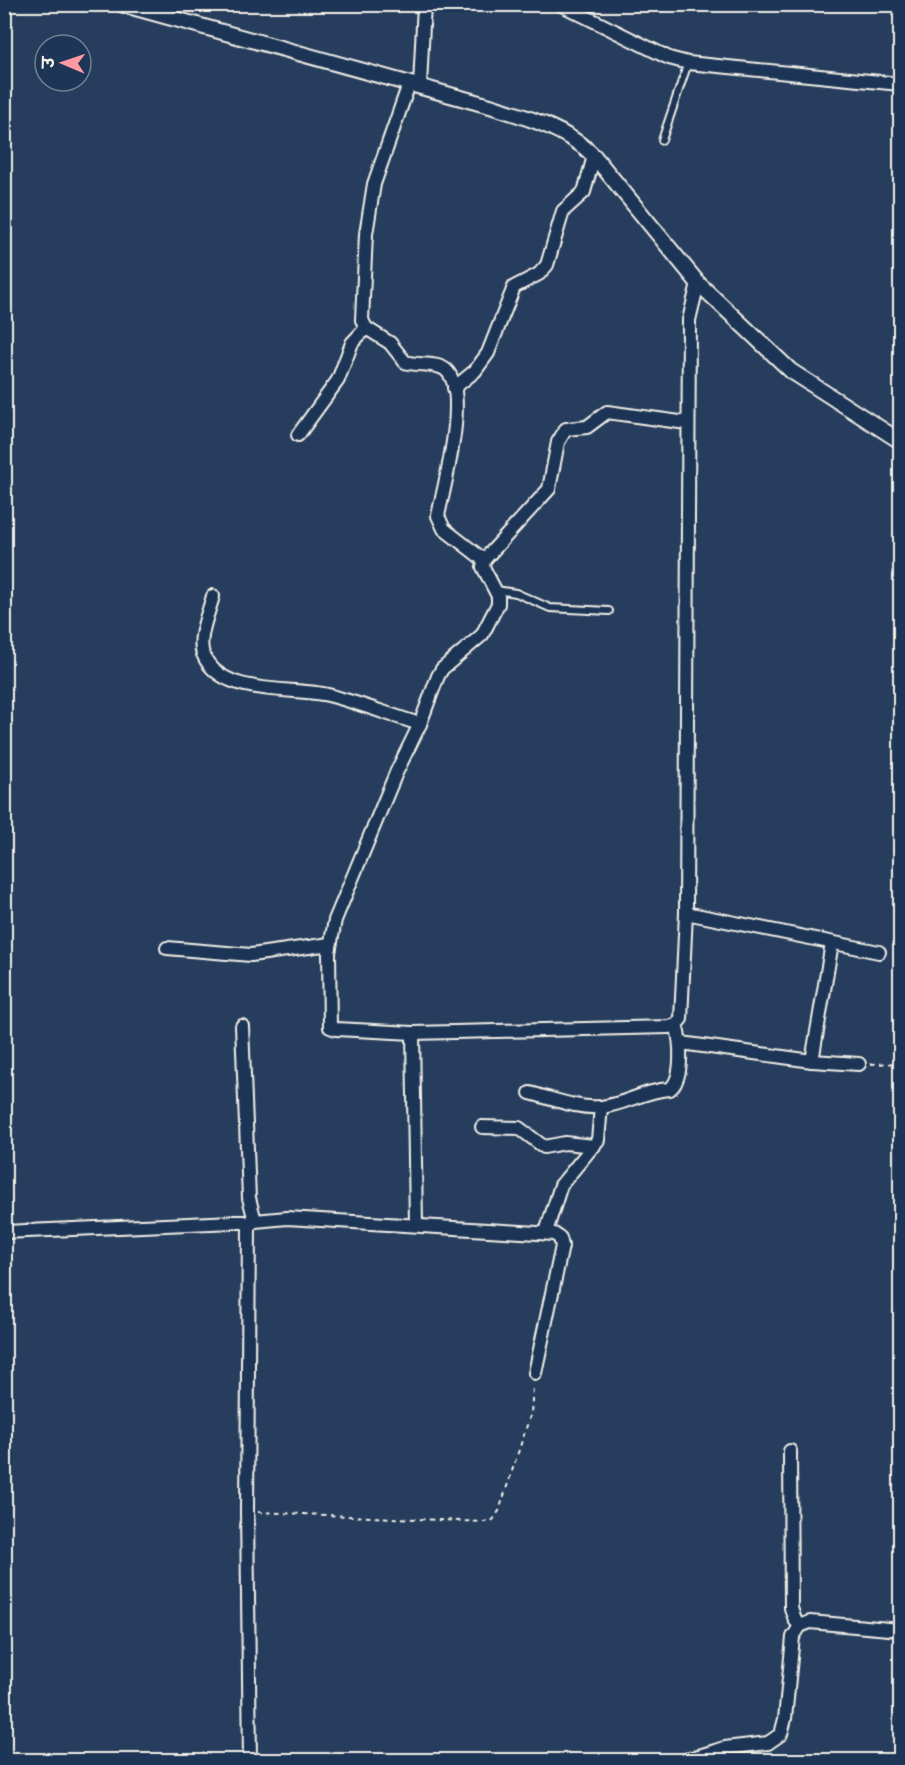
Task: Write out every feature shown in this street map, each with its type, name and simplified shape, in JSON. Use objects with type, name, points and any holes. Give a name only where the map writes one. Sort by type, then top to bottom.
[{"type":"street","points":[[121,4],[520,115],[575,140],[594,156],[698,283],[801,379],[900,441]]},
{"type":"street","points":[[424,4],[414,85],[374,183],[366,234],[361,311],[366,328],[390,343],[405,362],[441,367],[447,371],[454,388],[456,410],[438,516],[444,529],[484,560],[486,575],[495,590],[498,604],[482,635],[442,669],[335,920],[330,944],[330,1027],[413,1033],[669,1027],[676,1025],[681,1019],[686,913],[689,320],[698,283]]},
{"type":"street","points":[[560,4],[669,58],[688,63],[900,84]]},
{"type":"street","points":[[454,388],[475,371],[488,353],[514,287],[539,274],[547,265],[563,211],[584,192],[594,156]]},
{"type":"street","points":[[298,435],[338,380],[352,343],[366,328]]},
{"type":"street","points":[[484,560],[549,489],[558,442],[566,429],[587,427],[608,412],[687,423]]},
{"type":"street","points":[[213,596],[201,640],[202,651],[205,658],[224,676],[267,690],[328,695],[420,724]]},
{"type":"street","points":[[686,913],[879,952]]},
{"type":"street","points":[[812,1061],[832,943]]},
{"type":"street","points":[[167,948],[251,955],[330,944]]},
{"type":"street","points":[[530,1093],[580,1106],[601,1107],[674,1087],[681,1043],[676,1025]]},
{"type":"street","points":[[242,1026],[252,1223],[247,1512],[250,1761]]},
{"type":"street","points":[[413,1033],[416,1224]]},
{"type":"street","points":[[681,1043],[812,1061],[860,1064]]},
{"type":"street","points":[[546,1232],[561,1185],[594,1146],[600,1132],[601,1107]]},
{"type":"street","points":[[482,1127],[519,1128],[544,1147],[565,1143],[594,1146]]},
{"type":"street","points":[[4,1232],[234,1221],[252,1223],[287,1218],[546,1232],[560,1238],[562,1246],[535,1373]]},
{"type":"street","points":[[790,1450],[791,1608],[800,1626]]},
{"type":"street","points":[[686,1761],[768,1743],[781,1734],[785,1719],[793,1637],[800,1626],[810,1622],[900,1630]]},
{"type":"lane","points":[[662,140],[688,63]]},
{"type":"lane","points":[[495,590],[516,593],[550,608],[609,611]]},
{"type":"path","points":[[860,1064],[900,1063]]},
{"type":"path","points":[[247,1512],[484,1522],[493,1520],[499,1510],[531,1413],[535,1373]]}]
